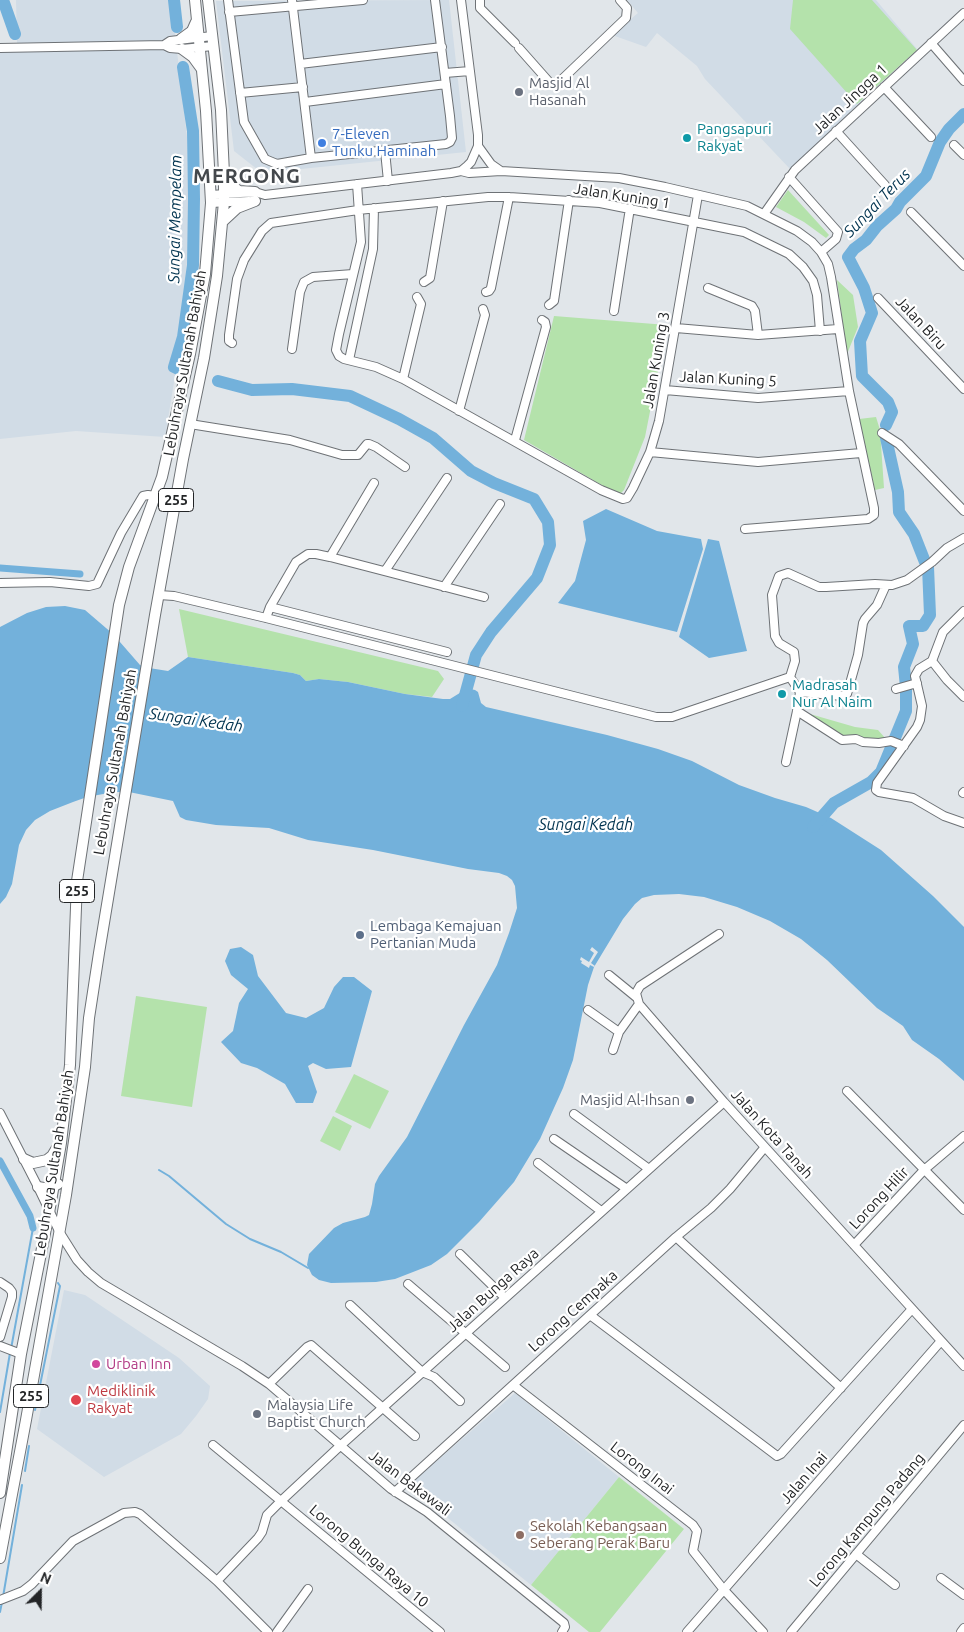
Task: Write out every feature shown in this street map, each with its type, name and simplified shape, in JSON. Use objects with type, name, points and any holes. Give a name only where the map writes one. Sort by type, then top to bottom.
[{"type":"main road","name":"Lebuhraya Sultanah Bahiyah","points":[[0,1493],[18,1353],[49,1213],[61,1143],[70,1066],[78,881],[120,605],[133,555],[156,496],[166,463],[205,274],[211,199],[206,111],[195,0]]},
{"type":"main road","name":"Lebuhraya Sultanah Bahiyah","points":[[0,1558],[60,1233],[84,1068],[89,1018],[123,808],[155,615],[197,386],[204,358],[217,276],[223,221],[224,174],[220,110],[208,0]]},
{"type":"main road","points":[[196,18],[196,25],[181,44],[202,71]]},
{"type":"main road","points":[[224,174],[233,187],[258,196]]},
{"type":"main road","points":[[223,221],[237,208],[258,196]]},
{"type":"main road","points":[[24,1159],[33,1163],[40,1163],[52,1156],[61,1143]]},
{"type":"main road","points":[[38,1187],[45,1189],[53,1188],[68,1173]]},
{"type":"street","points":[[228,0],[244,122],[265,160],[277,164],[311,158],[446,144],[452,138],[435,0]]},
{"type":"street","points":[[229,12],[292,3],[363,0]]},
{"type":"street","points":[[461,0],[478,146],[471,162],[461,171]]},
{"type":"street","points":[[480,0],[480,8],[517,45],[550,84],[556,85],[626,18],[628,8],[620,0]]},
{"type":"street","points":[[292,3],[311,158]]},
{"type":"street","name":"Jalan Jingga 1","points":[[764,214],[789,177],[964,13]]},
{"type":"street","points":[[0,48],[164,45],[170,41],[181,44],[212,41]]},
{"type":"street","points":[[931,43],[964,81]]},
{"type":"street","points":[[300,64],[442,47]]},
{"type":"street","points":[[445,73],[470,72]]},
{"type":"street","points":[[305,102],[446,84]]},
{"type":"street","points":[[240,94],[303,87]]},
{"type":"street","points":[[884,87],[931,137]]},
{"type":"street","points":[[836,131],[884,185]]},
{"type":"street","points":[[954,145],[964,155]]},
{"type":"street","points":[[478,146],[492,164],[502,171]]},
{"type":"street","points":[[385,151],[388,180]]},
{"type":"street","points":[[211,199],[258,196],[461,171],[469,173],[502,171],[618,178],[747,206],[797,231],[812,242],[828,264],[849,392],[874,515],[868,520],[744,529]]},
{"type":"street","points":[[789,177],[838,232],[836,239],[821,252]]},
{"type":"street","points":[[357,184],[361,242],[336,350],[342,358],[376,367],[403,379],[515,440],[546,327],[545,322],[542,320]]},
{"type":"street","name":"Jalan Kuning 3","points":[[515,440],[602,490],[623,499],[627,498],[650,452],[659,421],[695,222],[698,195]]},
{"type":"street","points":[[486,292],[491,288],[509,197]]},
{"type":"street","name":"Jalan Kuning 1","points":[[232,344],[229,335],[237,279],[244,260],[266,226],[276,222],[374,208],[444,200],[509,197],[600,203],[744,232],[789,254],[803,267],[813,281],[817,295],[820,331]]},
{"type":"street","points":[[427,280],[444,200]]},
{"type":"street","points":[[549,305],[554,301],[569,200]]},
{"type":"street","points":[[349,360],[373,249],[374,208]]},
{"type":"street","points":[[614,310],[630,208]]},
{"type":"street","points":[[911,212],[964,266]]},
{"type":"street","points":[[292,349],[300,292],[304,282],[313,277],[354,274]]},
{"type":"street","points":[[708,288],[752,306],[755,311],[758,335]]},
{"type":"street","points":[[403,379],[421,304],[417,297]]},
{"type":"street","name":"Jalan Biru","points":[[878,298],[964,389]]},
{"type":"street","points":[[459,411],[485,315],[483,309]]},
{"type":"street","points":[[676,328],[758,335],[838,329]]},
{"type":"street","name":"Jalan Kuning 5","points":[[665,390],[758,398],[849,392]]},
{"type":"street","points":[[190,424],[290,440],[342,455],[358,455],[369,444],[405,467]]},
{"type":"street","points":[[882,433],[899,444],[964,511]]},
{"type":"street","points":[[650,452],[758,462],[861,453]]},
{"type":"street","points":[[385,571],[447,478]]},
{"type":"street","points":[[330,557],[374,483]]},
{"type":"street","points":[[0,583],[50,582],[89,586],[96,584],[142,496],[156,496]]},
{"type":"street","points":[[444,587],[500,504]]},
{"type":"street","points":[[790,677],[795,661],[794,652],[779,643],[775,636],[772,595],[779,576],[788,574],[826,588],[896,584],[907,580],[932,562],[947,548],[964,538]]},
{"type":"street","points":[[266,618],[270,607],[296,562],[301,557],[316,554],[484,597]]},
{"type":"street","points":[[800,692],[838,696],[847,694],[858,655],[863,623],[877,605],[886,585]]},
{"type":"street","points":[[159,595],[174,596],[266,618],[664,718],[672,717],[790,677]]},
{"type":"street","points":[[270,607],[448,652]]},
{"type":"street","points":[[964,611],[943,632],[932,661],[916,672],[914,684],[922,706],[922,714],[917,727],[902,745],[878,783],[876,790],[913,798],[944,816],[964,823]]},
{"type":"street","points":[[932,661],[964,698]]},
{"type":"street","points":[[786,762],[800,692],[790,677]]},
{"type":"street","points":[[899,688],[914,684]]},
{"type":"street","points":[[797,711],[842,740],[856,739],[863,742],[879,743],[891,741],[902,745]]},
{"type":"street","points":[[613,1050],[619,1032],[637,1001],[640,986],[719,934]]},
{"type":"street","name":"Jalan Kota Tanah","points":[[609,975],[637,1001],[724,1102],[964,1366]]},
{"type":"street","points":[[588,1010],[619,1032]]},
{"type":"street","points":[[847,1091],[964,1210]]},
{"type":"street","name":"Jalan Bunga Raya","points":[[217,1581],[258,1538],[262,1532],[267,1515],[340,1446],[724,1102]]},
{"type":"street","name":"Jalan Bakawali","points":[[0,1112],[49,1213],[79,1263],[101,1283],[242,1366],[269,1384],[395,1492],[427,1512],[564,1623],[565,1627],[562,1632]]},
{"type":"street","points":[[574,1114],[649,1169]]},
{"type":"street","name":"Lorong Hilir","points":[[854,1245],[924,1170],[964,1136]]},
{"type":"street","points":[[554,1139],[627,1189]]},
{"type":"street","name":"Lorong Cempaka","points":[[395,1492],[676,1237],[711,1208],[730,1189],[765,1147]]},
{"type":"street","points":[[538,1163],[601,1212]]},
{"type":"street","points":[[676,1237],[841,1388]]},
{"type":"street","points":[[460,1254],[505,1298]]},
{"type":"street","points":[[0,1282],[12,1292],[0,1337]]},
{"type":"street","points":[[408,1284],[506,1367]]},
{"type":"street","points":[[350,1304],[422,1372],[434,1377],[460,1401]]},
{"type":"street","points":[[590,1315],[777,1456],[781,1454],[912,1309]]},
{"type":"street","name":"Jalan Inai","points":[[687,1632],[941,1341]]},
{"type":"street","points":[[269,1384],[311,1345],[415,1436]]},
{"type":"street","points":[[2,1349],[18,1353]]},
{"type":"street","name":"Lorong Inai","points":[[513,1385],[693,1525],[697,1531],[693,1551],[724,1590],[763,1632]]},
{"type":"street","name":"Lorong Kampung Padang","points":[[791,1632],[964,1425]]},
{"type":"street","name":"Lorong Bunga Raya 10","points":[[213,1444],[440,1632]]},
{"type":"street","points":[[2,1600],[32,1584],[73,1541],[129,1511],[140,1514],[217,1581],[268,1632]]},
{"type":"street","points":[[856,1554],[895,1585]]},
{"type":"street","points":[[941,1578],[964,1595]]},
{"type":"street","points":[[276,1632],[308,1589]]},
{"type":"street","points":[[961,1632],[964,1628]]},
{"type":"shaded area","points":[[16,0],[171,0],[187,137],[189,229],[186,277],[175,356],[175,376],[165,437],[76,431],[0,439],[0,43],[17,43]]},
{"type":"shaded area","points":[[449,0],[466,152],[262,173],[234,151],[216,1]]},
{"type":"shaded area","points":[[627,0],[876,0],[917,49],[790,169],[705,79],[697,66],[657,33],[646,47],[612,35],[638,13]]},
{"type":"shaded area","points":[[64,1290],[85,1295],[179,1358],[210,1386],[208,1399],[181,1434],[104,1477],[37,1429]]},
{"type":"shaded area","name":"Sekolah Kebangsaan Seberang Perak Baru","points":[[515,1393],[619,1477],[531,1585],[408,1486]]},
{"type":"green space","points":[[793,0],[872,0],[917,50],[857,104],[790,29]]},
{"type":"green space","points":[[788,190],[829,235],[826,238],[804,222],[776,207]]},
{"type":"green space","points":[[837,280],[853,295],[858,327],[847,354]]},
{"type":"green space","points":[[554,316],[667,325],[645,437],[624,490],[619,495],[524,440]]},
{"type":"green space","points":[[876,417],[880,430],[884,488],[875,490],[859,419]]},
{"type":"green space","points":[[179,609],[438,671],[444,679],[432,697],[405,694],[348,682],[319,679],[306,681],[300,675],[293,673],[188,657]]},
{"type":"green space","points":[[803,712],[855,727],[878,730],[886,739],[882,742],[842,738]]},
{"type":"green space","points":[[136,996],[207,1007],[192,1107],[121,1096]]},
{"type":"green space","points":[[354,1074],[389,1091],[370,1129],[335,1112]]},
{"type":"green space","points":[[333,1116],[352,1126],[340,1151],[320,1141]]},
{"type":"green space","points":[[619,1477],[684,1529],[600,1632],[589,1632],[531,1585]]},
{"type":"water","points":[[606,509],[657,531],[701,539],[703,549],[677,632],[558,603],[575,581],[586,540],[583,521]]},
{"type":"water","points":[[708,539],[719,541],[747,651],[709,658],[679,637]]},
{"type":"water","name":"Sungai Kedah","points":[[65,606],[85,610],[113,634],[140,665],[149,668],[168,671],[188,657],[293,673],[300,675],[306,681],[319,679],[348,682],[405,694],[443,699],[450,699],[470,689],[475,690],[478,692],[481,703],[486,707],[607,735],[658,749],[692,761],[739,785],[806,807],[831,818],[881,850],[933,896],[964,927],[964,1081],[939,1059],[912,1040],[903,1026],[877,1008],[827,960],[801,939],[770,921],[737,907],[704,897],[679,894],[654,895],[642,898],[623,919],[594,967],[588,985],[573,1060],[563,1088],[540,1139],[514,1182],[479,1222],[447,1254],[431,1265],[395,1279],[376,1282],[331,1283],[319,1280],[312,1275],[307,1265],[309,1254],[334,1228],[343,1223],[369,1215],[375,1184],[379,1176],[407,1137],[497,965],[517,908],[515,886],[512,880],[499,873],[308,840],[269,828],[216,825],[186,820],[180,817],[173,801],[129,792],[114,792],[87,797],[50,811],[35,820],[26,830],[19,845],[12,884],[6,897],[0,904],[0,627],[27,613],[46,607]]},
{"type":"water","points":[[241,947],[253,955],[258,976],[286,1013],[306,1018],[324,1008],[334,987],[343,977],[354,977],[372,991],[351,1067],[326,1069],[313,1063],[308,1066],[317,1092],[313,1103],[296,1103],[285,1084],[257,1068],[241,1063],[221,1042],[233,1031],[239,1003],[248,989],[231,975],[225,961],[230,949]]},
{"type":"pier","points":[[592,947],[598,952],[591,963],[595,966],[590,965],[589,968],[581,963],[582,961],[580,960],[581,957],[589,962],[594,953],[590,950]]},
{"type":"waterway","points":[[3,0],[15,34]]},
{"type":"waterway","name":"Sungai Mempelam","points":[[174,0],[177,27]]},
{"type":"waterway","name":"Sungai Mempelam","points":[[178,369],[174,367],[183,337],[193,265],[193,131],[183,67]]},
{"type":"waterway","name":"Sungai Terus","points":[[886,425],[892,412],[888,402],[862,376],[860,341],[872,313],[864,288],[848,257],[926,176],[940,142],[949,129],[964,114]]},
{"type":"waterway","name":"Sungai Mempelam","points":[[218,381],[252,390],[292,389],[350,396],[399,419],[433,438],[471,471],[494,483],[534,499],[548,522],[550,545],[537,578],[491,632],[476,655],[462,706]]},
{"type":"waterway","name":"Sungai Terus","points":[[886,438],[898,492],[899,512],[914,534],[925,562]]},
{"type":"waterway","name":"Sungai Terus","points":[[813,827],[834,803],[871,782],[881,772],[906,711],[904,667],[913,644],[909,626],[923,626],[930,615],[928,567]]},
{"type":"waterway","points":[[0,568],[80,574]]},
{"type":"waterway","points":[[0,1161],[30,1216],[33,1228]]},
{"type":"waterway","points":[[159,1170],[169,1176],[226,1224],[250,1239],[281,1252],[308,1268]]},
{"type":"waterway","points":[[11,1349],[33,1228]]},
{"type":"waterway","points":[[35,1410],[60,1286],[58,1283]]},
{"type":"waterway","points":[[0,1412],[10,1353]]},
{"type":"waterway","points":[[25,1471],[29,1446]]},
{"type":"waterway","points":[[3,1597],[22,1485]]},
{"type":"waterway","points":[[0,1612],[2,1602]]},
{"type":"place","name":"Masjid Al Hasanah","points":[[519,92]]},
{"type":"place","name":"Pangsapuri Rakyat","points":[[687,138]]},
{"type":"place","name":"7-Eleven Tunku Haminah","points":[[322,143]]},
{"type":"place","name":"Madrasah Nur Al Naim","points":[[782,694]]},
{"type":"place","name":"Lembaga Kemajuan Pertanian Muda","points":[[360,935]]},
{"type":"place","name":"Masjid Al-Ihsan","points":[[690,1100]]},
{"type":"place","name":"Urban Inn","points":[[96,1364]]},
{"type":"place","name":"Mediklinik Rakyat","points":[[76,1400]]},
{"type":"place","name":"Malaysia Life Baptist Church","points":[[257,1414]]},
{"type":"place","name":"Sekolah Kebangsaan Seberang Perak Baru","points":[[520,1535]]},
{"type":"district","name":"MERGONG","points":[[247,176]]}]
